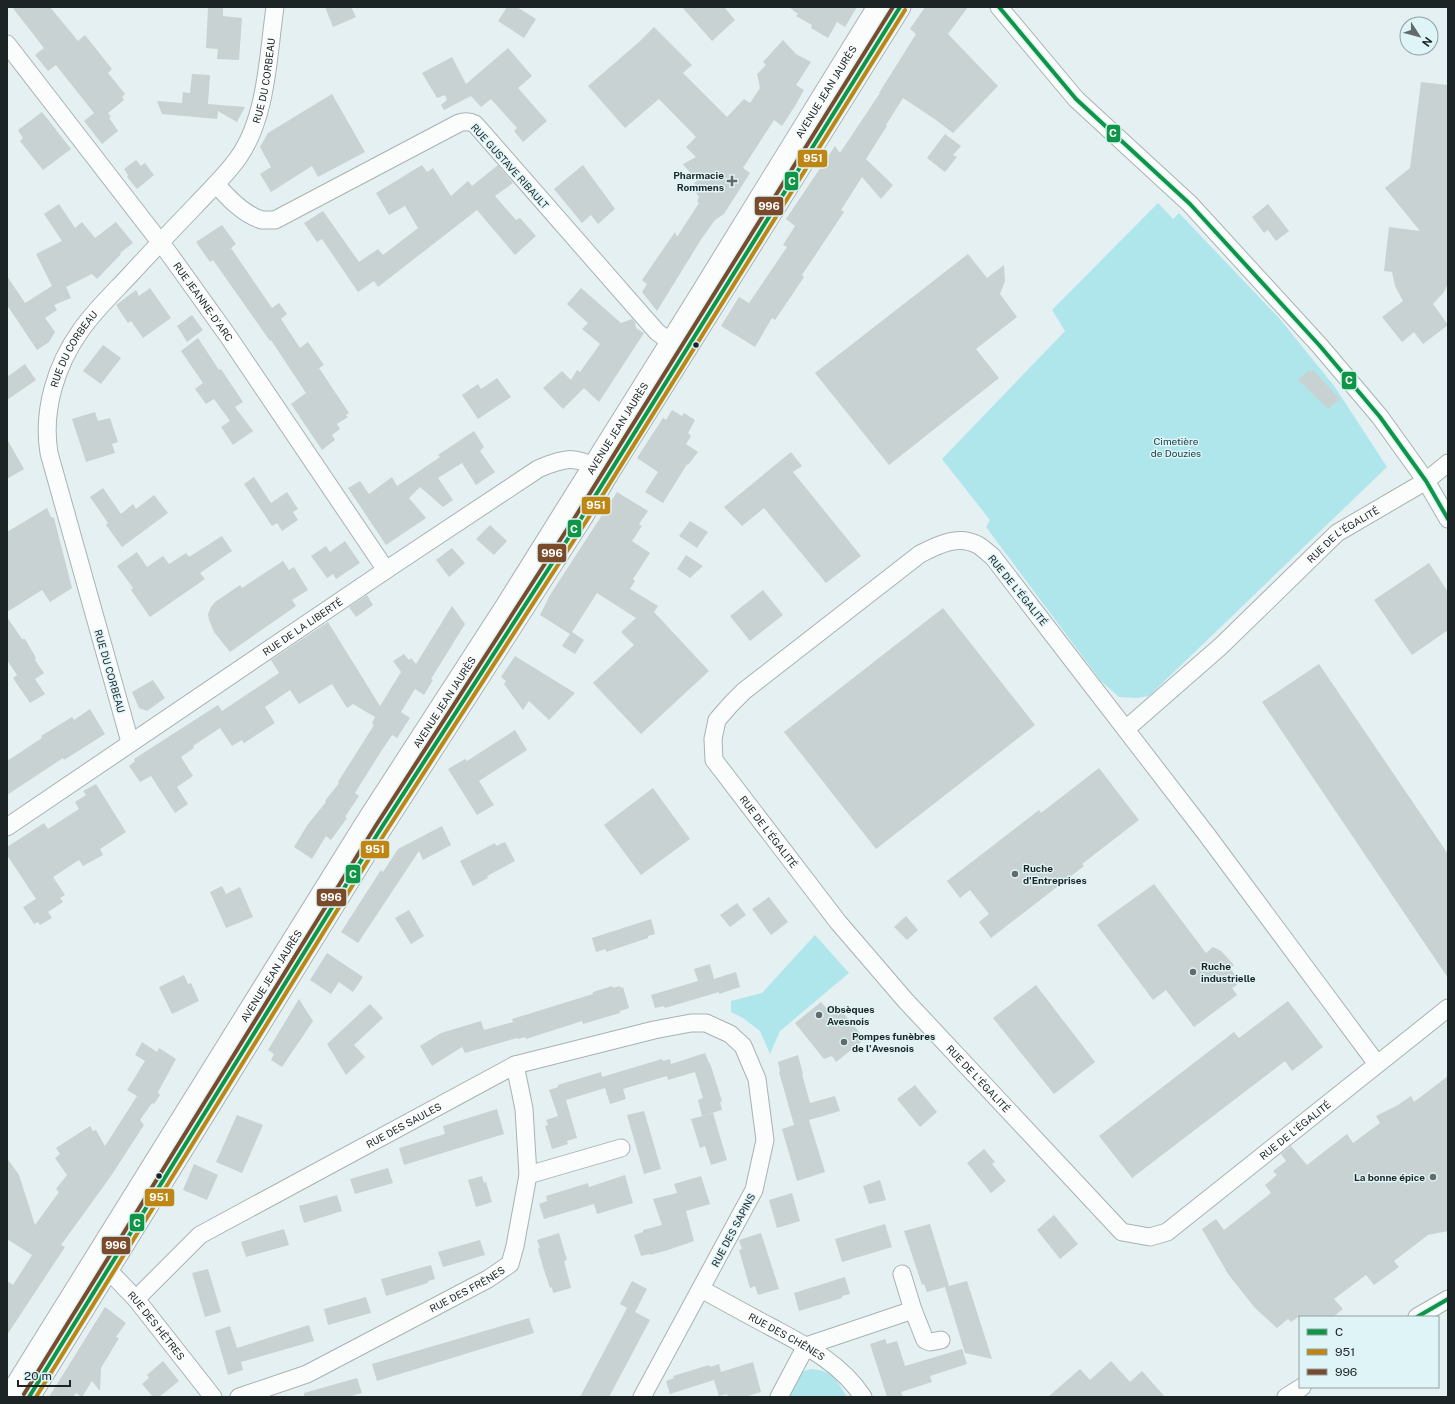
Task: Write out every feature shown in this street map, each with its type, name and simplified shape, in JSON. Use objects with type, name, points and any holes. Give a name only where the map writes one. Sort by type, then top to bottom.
[{"type":"main road","name":"AVENUE JEAN JAURÈS","points":[[29,1397],[102,1265],[362,830],[505,608],[600,470],[887,11]]},
{"type":"main road","name":"AVENUE JEAN JAURÈS","points":[[9,1397],[102,1265]]},
{"type":"street","name":"RUE DU CORBEAU","points":[[130,742],[49,453],[47,438],[49,408],[60,370],[80,330],[160,242],[216,184],[238,158],[251,135],[263,93],[275,7]]},
{"type":"street","points":[[999,7],[1076,99],[1190,204],[1320,346],[1380,417],[1426,481],[1448,519]]},
{"type":"street","name":"RUE JEANNE-D'ARC","points":[[7,44],[160,242],[228,336],[386,570]]},
{"type":"street","name":"RUE GUSTAVE RIBAULT","points":[[216,184],[226,195],[246,212],[262,220],[275,220],[459,123],[470,121],[475,124],[657,332],[677,347]]},
{"type":"street","name":"RUE DE LA LIBERTÉ","points":[[7,827],[130,742],[538,469],[557,460],[579,459],[600,470]]},
{"type":"street","name":"RUE DE L'ÉGALITÉ","points":[[1126,729],[1221,646],[1337,533],[1404,492],[1426,481],[1448,463]]},
{"type":"street","name":"RUE DE L'ÉGALITÉ","points":[[961,540],[977,545],[994,556],[1126,729],[1377,1064],[1167,1232],[1150,1237],[1122,1232],[904,1000],[838,922],[714,760],[713,739],[717,720],[744,691],[920,554],[940,544],[961,540]]},
{"type":"street","points":[[1377,1064],[1448,1008]]},
{"type":"street","name":"RUE DES SAULES","points":[[136,1298],[200,1236],[515,1065],[654,1030],[691,1023],[706,1022]]},
{"type":"street","name":"RUE DES SAPINS","points":[[642,1397],[754,1190],[765,1140],[757,1079],[743,1046],[730,1034],[706,1022]]},
{"type":"street","name":"RUE DES FRÊNES","points":[[239,1397],[307,1374],[488,1279],[510,1264],[516,1246],[528,1175],[524,1109],[515,1065]]},
{"type":"street","points":[[528,1175],[621,1148]]},
{"type":"street","name":"RUE DES HÊTRES","points":[[102,1265],[136,1298],[213,1397]]},
{"type":"street","points":[[902,1274],[913,1310],[925,1340],[930,1342],[941,1340]]},
{"type":"street","name":"RUE DES CHÊNES","points":[[701,1289],[806,1346],[838,1369],[849,1379],[863,1397]]},
{"type":"street","points":[[1420,1316],[1448,1299]]},
{"type":"street","points":[[780,1397],[806,1346],[913,1310]]},
{"type":"street","points":[[1286,1397],[1300,1388]]},
{"type":"green space","name":"Cimetière de Douzies","points":[[1158,203],[1173,219],[1179,213],[1279,318],[1335,387],[1387,467],[1149,696],[1137,698],[1119,697],[1101,681],[986,527],[990,520],[942,459],[1065,331],[1052,310]]},
{"type":"green space","points":[[815,935],[849,973],[780,1031],[770,1054],[760,1031],[743,1018],[731,1012],[731,1001],[762,993]]},
{"type":"green space","points":[[811,1369],[824,1372],[833,1377],[847,1397],[787,1397],[804,1371]]},
{"type":"building","points":[[12,7],[50,7],[78,41],[85,35],[112,69],[108,73],[125,94],[122,97],[124,100],[108,113],[111,117],[109,118],[118,131],[102,144],[84,121],[94,113],[56,65],[48,71],[35,55],[44,48]]},
{"type":"building","points":[[208,7],[223,7],[223,16],[242,18],[239,60],[217,59],[218,49],[206,48]]},
{"type":"building","points":[[325,7],[351,7],[356,17],[333,27]]},
{"type":"building","points":[[507,7],[517,7],[536,19],[524,38],[498,21]]},
{"type":"building","points":[[682,7],[724,7],[735,20],[712,41]]},
{"type":"building","points":[[789,7],[857,7],[845,27],[837,22],[828,38],[811,28],[812,25],[796,16],[798,14]]},
{"type":"building","points":[[925,7],[968,7],[948,34],[998,86],[953,133],[903,98],[866,159],[893,185],[881,199],[862,177],[841,210],[844,212],[802,275],[804,277],[775,320],[772,318],[755,347],[721,326],[739,297],[749,303],[787,247],[783,245],[795,226],[786,219],[835,146],[840,153],[880,93],[916,34],[910,29]]},
{"type":"building","points":[[654,27],[692,65],[683,73],[727,117],[744,99],[750,103],[760,88],[757,74],[766,65],[763,62],[783,40],[796,54],[811,62],[796,85],[804,90],[795,106],[782,126],[774,120],[743,168],[750,173],[724,214],[715,220],[702,238],[657,311],[642,292],[647,284],[642,280],[675,232],[677,237],[699,203],[697,202],[699,197],[694,190],[697,187],[694,183],[697,181],[683,164],[696,157],[686,147],[696,137],[659,99],[625,128],[588,86]]},
{"type":"building","points":[[508,48],[532,76],[518,88],[547,121],[523,142],[514,131],[517,128],[491,99],[481,107],[471,96],[444,110],[441,105],[447,100],[445,95],[437,98],[422,73],[452,57],[466,84]]},
{"type":"building","points":[[192,74],[210,75],[208,104],[245,107],[237,122],[218,111],[217,119],[162,114],[157,101],[182,103],[183,92],[190,93]]},
{"type":"building","points":[[1421,82],[1448,85],[1448,283],[1444,292],[1433,304],[1448,325],[1423,344],[1414,332],[1402,342],[1382,317],[1403,301],[1395,286],[1392,272],[1384,271],[1389,227],[1420,231],[1385,188],[1410,168]]},
{"type":"building","points":[[332,94],[365,152],[318,177],[312,166],[271,192],[260,174],[271,167],[260,147],[268,133]]},
{"type":"building","points":[[42,112],[71,149],[43,170],[20,141],[23,138],[18,130]]},
{"type":"building","points":[[945,134],[961,146],[953,155],[957,157],[945,172],[927,158]]},
{"type":"building","points":[[136,160],[141,166],[145,163],[154,175],[137,189],[127,177],[128,175],[124,169]]},
{"type":"building","points":[[422,165],[427,172],[433,168],[451,196],[468,181],[472,186],[498,165],[513,183],[495,196],[516,220],[520,218],[536,236],[515,255],[477,210],[378,287],[374,281],[358,292],[322,239],[317,242],[304,223],[323,211],[359,262],[378,249],[383,255],[418,228],[405,206],[389,215],[376,193]]},
{"type":"building","points":[[583,165],[615,209],[598,224],[591,215],[582,223],[554,189]]},
{"type":"building","points":[[59,204],[75,228],[82,222],[95,238],[116,222],[133,243],[120,253],[121,254],[97,279],[92,274],[66,287],[71,298],[54,305],[57,310],[45,318],[55,332],[49,342],[37,350],[7,305],[7,276],[25,303],[52,286],[36,254],[62,241],[44,214]]},
{"type":"building","points":[[1268,204],[1289,231],[1276,241],[1268,230],[1264,233],[1252,217]]},
{"type":"building","points":[[222,225],[236,244],[231,248],[272,308],[279,303],[287,314],[281,319],[300,348],[308,342],[324,365],[319,368],[349,413],[346,415],[348,417],[337,424],[340,429],[332,435],[335,440],[322,450],[291,404],[306,393],[271,340],[270,341],[213,260],[210,262],[196,242]]},
{"type":"building","points":[[968,254],[987,278],[1004,265],[1005,281],[1000,294],[1017,317],[976,349],[999,378],[889,465],[815,373]]},
{"type":"building","points":[[150,288],[171,318],[143,338],[131,321],[128,323],[116,305],[136,290],[139,296]]},
{"type":"building","points":[[581,288],[621,323],[632,319],[635,322],[636,328],[644,333],[599,402],[584,388],[563,409],[543,388],[562,371],[571,380],[577,370],[580,372],[600,344],[582,329],[588,323],[567,304]]},
{"type":"building","points":[[192,315],[203,330],[187,342],[177,326]]},
{"type":"building","points":[[198,338],[219,370],[221,369],[243,402],[235,407],[253,431],[233,445],[221,427],[230,421],[214,399],[206,404],[195,389],[203,383],[181,351]]},
{"type":"building","points":[[103,345],[121,358],[101,384],[83,371]]},
{"type":"building","points":[[25,364],[36,380],[7,400],[7,377]]},
{"type":"building","points":[[1309,370],[1310,372],[1313,370],[1340,399],[1328,409],[1298,380]]},
{"type":"building","points":[[497,378],[511,397],[478,419],[462,395],[478,384],[481,389]]},
{"type":"building","points":[[672,410],[682,416],[684,413],[695,420],[688,433],[691,436],[686,444],[698,452],[688,465],[687,464],[663,503],[645,492],[658,472],[637,458],[663,418],[666,420]]},
{"type":"building","points":[[95,412],[98,421],[110,418],[118,442],[112,444],[115,453],[86,462],[72,419]]},
{"type":"building","points":[[474,431],[484,447],[480,451],[495,472],[476,485],[462,463],[438,478],[453,500],[443,507],[420,487],[409,498],[426,518],[386,545],[348,488],[360,481],[369,494],[392,477],[397,486],[440,457],[438,455]]},
{"type":"building","points":[[7,439],[24,469],[7,479]]},
{"type":"building","points":[[791,452],[802,466],[793,472],[861,556],[826,583],[764,508],[742,526],[724,507]]},
{"type":"building","points":[[254,477],[271,503],[287,492],[298,509],[293,512],[298,520],[282,531],[277,523],[272,526],[244,484]]},
{"type":"building","points":[[103,488],[121,514],[133,504],[136,509],[154,495],[168,513],[122,547],[106,525],[108,523],[90,497]]},
{"type":"building","points":[[617,492],[648,511],[639,524],[642,526],[632,541],[650,553],[633,579],[635,581],[630,589],[658,606],[654,612],[709,671],[641,734],[593,683],[634,645],[621,632],[636,618],[597,593],[572,632],[584,640],[575,654],[562,646],[570,634],[540,615],[550,595]]},
{"type":"building","points":[[47,508],[51,517],[54,518],[72,588],[50,602],[42,590],[7,612],[7,532]]},
{"type":"building","points":[[690,521],[708,532],[697,548],[679,536]]},
{"type":"building","points":[[490,525],[507,541],[494,555],[476,539]]},
{"type":"building","points":[[222,536],[232,551],[200,573],[205,579],[150,617],[131,590],[133,588],[117,566],[137,552],[147,567],[163,556],[169,564],[186,553],[189,557]]},
{"type":"building","points":[[345,541],[360,563],[336,579],[333,574],[327,578],[311,556],[326,546],[330,552]]},
{"type":"building","points":[[452,548],[465,563],[449,577],[436,560]]},
{"type":"building","points":[[686,555],[703,566],[690,578],[677,569]]},
{"type":"building","points":[[283,561],[289,570],[294,567],[308,590],[292,600],[296,606],[230,652],[214,632],[208,614],[211,607],[215,602],[240,585],[242,588]]},
{"type":"building","points":[[1429,563],[1448,592],[1448,630],[1412,655],[1374,600]]},
{"type":"building","points":[[763,590],[783,615],[750,641],[730,616]]},
{"type":"building","points":[[367,595],[373,605],[356,617],[349,607]]},
{"type":"building","points":[[452,606],[465,624],[431,679],[433,680],[424,695],[415,689],[401,712],[410,718],[397,738],[392,735],[380,753],[355,793],[359,796],[345,817],[347,818],[331,840],[326,836],[312,859],[294,847],[308,824],[339,783],[338,782],[374,725],[372,723],[375,717],[353,704],[347,708],[332,684],[299,704],[290,690],[265,707],[275,723],[244,743],[242,740],[232,746],[220,728],[193,746],[194,748],[181,757],[193,776],[177,787],[188,804],[175,813],[151,776],[140,782],[129,766],[135,761],[134,759],[218,705],[222,711],[279,673],[271,660],[328,622],[380,706],[401,672],[393,661],[404,654],[409,660],[411,658],[416,664]]},
{"type":"building","points":[[943,608],[1035,725],[876,849],[784,732]]},
{"type":"building","points":[[7,617],[22,639],[25,639],[36,658],[35,660],[44,673],[35,679],[45,694],[30,703],[13,678],[17,675],[7,660]]},
{"type":"building","points":[[515,656],[575,693],[549,720],[529,701],[523,710],[504,684],[506,681],[501,677]]},
{"type":"building","points":[[1319,664],[1448,854],[1448,978],[1262,702]]},
{"type":"building","points":[[153,680],[165,698],[147,711],[139,708],[132,692]]},
{"type":"building","points":[[90,709],[105,734],[64,760],[63,758],[7,795],[7,761],[42,738],[41,736],[72,717],[74,720]]},
{"type":"building","points":[[515,730],[527,750],[479,781],[494,805],[477,815],[448,769],[465,759],[467,761]]},
{"type":"building","name":"Ruche d'Entreprises","points":[[1099,768],[1139,820],[1082,864],[1084,866],[991,938],[979,922],[989,914],[970,890],[960,898],[947,881],[1039,810],[1041,813]]},
{"type":"building","points":[[96,784],[126,832],[100,849],[103,855],[83,866],[79,860],[53,877],[65,895],[60,898],[63,902],[48,912],[52,918],[40,925],[38,922],[34,924],[23,907],[36,899],[7,855],[7,847],[44,823],[48,829],[79,809],[75,802],[86,795],[83,791]]},
{"type":"building","points":[[653,788],[690,839],[641,875],[604,825]]},
{"type":"building","points":[[442,826],[451,845],[423,860],[419,851],[358,943],[341,932],[381,870],[383,872],[398,849]]},
{"type":"building","points":[[505,842],[515,861],[487,876],[488,878],[473,886],[460,861],[495,843],[496,846]]},
{"type":"building","points":[[1154,884],[1206,953],[1213,947],[1221,951],[1234,965],[1230,968],[1236,976],[1237,985],[1232,988],[1237,995],[1194,1027],[1166,990],[1153,1000],[1097,925]]},
{"type":"building","points":[[222,886],[226,894],[240,887],[253,917],[226,928],[210,892]]},
{"type":"building","points":[[769,897],[788,922],[771,935],[752,909]]},
{"type":"building","points":[[737,903],[746,915],[730,927],[720,915]]},
{"type":"building","points":[[409,910],[424,936],[411,944],[395,918]]},
{"type":"building","points":[[906,916],[918,930],[907,940],[894,927]]},
{"type":"building","points":[[651,919],[655,934],[648,936],[648,938],[606,952],[606,949],[596,952],[592,938]]},
{"type":"building","points":[[327,953],[363,977],[353,992],[339,982],[331,994],[310,980]]},
{"type":"building","points":[[710,964],[714,979],[736,972],[740,987],[665,1008],[664,1006],[655,1008],[651,995],[698,981],[694,969]]},
{"type":"building","points":[[184,975],[188,984],[191,983],[199,1001],[172,1014],[159,987]]},
{"type":"building","points":[[1036,985],[1095,1062],[1054,1094],[993,1018]]},
{"type":"building","points":[[612,986],[613,988],[620,986],[621,988],[623,987],[629,1008],[620,1011],[620,1013],[583,1024],[582,1021],[526,1039],[525,1037],[517,1038],[465,1053],[462,1047],[432,1066],[420,1046],[441,1033],[481,1021],[484,1030],[513,1022],[512,1019],[593,994],[593,992]]},
{"type":"building","points":[[299,999],[313,1021],[282,1067],[271,1060],[274,1054],[268,1050]]},
{"type":"building","points":[[1288,1001],[1323,1047],[1292,1071],[1285,1061],[1132,1178],[1099,1136],[1234,1032],[1239,1038]]},
{"type":"building","points":[[821,1002],[832,1015],[840,1009],[865,1039],[836,1062],[832,1056],[824,1059],[795,1023]]},
{"type":"building","points":[[370,1004],[383,1018],[354,1045],[365,1057],[346,1075],[327,1044]]},
{"type":"building","points":[[142,1042],[157,1052],[159,1048],[176,1059],[158,1092],[160,1095],[154,1104],[152,1103],[140,1120],[144,1125],[111,1176],[61,1245],[65,1247],[7,1335],[7,1281],[13,1285],[32,1255],[7,1239],[7,1158],[19,1175],[35,1225],[59,1192],[56,1189],[67,1175],[55,1158],[60,1154],[56,1148],[90,1126],[93,1131],[96,1130],[105,1146],[137,1096],[127,1090],[145,1061],[135,1055]]},
{"type":"building","points":[[705,1053],[710,1063],[722,1101],[720,1102],[722,1110],[702,1116],[698,1100],[703,1098],[695,1072],[668,1080],[667,1076],[623,1089],[626,1099],[610,1104],[605,1088],[566,1100],[577,1138],[567,1141],[568,1144],[552,1149],[545,1126],[548,1125],[546,1120],[558,1116],[549,1090],[558,1087],[558,1085],[601,1072],[602,1077],[662,1059],[663,1061],[670,1059],[671,1064]]},
{"type":"building","points":[[798,1055],[810,1103],[835,1096],[840,1111],[809,1120],[825,1172],[797,1181],[782,1129],[794,1125],[779,1072],[778,1062]]},
{"type":"building","points":[[1448,1076],[1448,1231],[1428,1235],[1394,1261],[1399,1267],[1374,1285],[1366,1275],[1334,1299],[1343,1309],[1334,1316],[1299,1316],[1291,1322],[1288,1319],[1277,1328],[1255,1308],[1228,1274],[1202,1229],[1216,1219],[1224,1230],[1271,1193],[1265,1185],[1277,1175],[1273,1171],[1286,1161],[1281,1154],[1291,1146],[1307,1165],[1347,1134],[1353,1143],[1380,1123],[1376,1116],[1398,1105],[1411,1096],[1414,1102]]},
{"type":"building","points":[[915,1085],[937,1112],[920,1127],[897,1099]]},
{"type":"building","points":[[497,1109],[504,1134],[404,1165],[399,1148],[445,1134],[443,1126]]},
{"type":"building","points":[[644,1111],[661,1169],[644,1174],[627,1115]]},
{"type":"building","points":[[713,1113],[727,1160],[711,1165],[705,1146],[700,1148],[691,1119]]},
{"type":"building","points":[[237,1115],[263,1125],[242,1173],[216,1162]]},
{"type":"building","points":[[984,1149],[995,1162],[992,1164],[1006,1181],[991,1193],[967,1163]]},
{"type":"building","points":[[194,1164],[218,1175],[207,1200],[183,1190]]},
{"type":"building","points":[[388,1168],[393,1183],[355,1194],[350,1179]]},
{"type":"building","points":[[625,1175],[633,1203],[597,1214],[594,1204],[544,1219],[539,1204],[547,1201],[546,1196],[588,1183],[589,1187]]},
{"type":"building","points":[[482,1176],[484,1183],[486,1182],[492,1202],[476,1207],[468,1180]]},
{"type":"building","points":[[701,1176],[710,1204],[686,1211],[694,1241],[668,1250],[641,1256],[634,1235],[643,1232],[643,1230],[662,1225],[653,1199],[677,1193],[674,1184]]},
{"type":"building","points":[[880,1180],[886,1200],[869,1204],[863,1186]]},
{"type":"building","points":[[792,1193],[800,1221],[777,1228],[769,1200]]},
{"type":"building","points":[[337,1195],[342,1211],[304,1223],[299,1206]]},
{"type":"building","points":[[1054,1215],[1078,1244],[1060,1259],[1037,1230]]},
{"type":"building","points":[[885,1224],[892,1247],[842,1262],[835,1239]]},
{"type":"building","points":[[930,1224],[949,1286],[967,1281],[992,1359],[965,1353],[945,1287],[927,1292],[924,1284],[922,1285],[904,1231]]},
{"type":"building","points":[[284,1229],[289,1245],[246,1257],[241,1242]]},
{"type":"building","points":[[559,1233],[567,1260],[564,1261],[571,1288],[553,1293],[552,1287],[550,1288],[543,1267],[537,1240]]},
{"type":"building","points":[[761,1233],[779,1289],[758,1295],[755,1286],[750,1288],[739,1250],[742,1249],[739,1240]]},
{"type":"building","points":[[480,1240],[485,1255],[443,1267],[438,1252]]},
{"type":"building","points":[[431,1265],[435,1279],[428,1281],[428,1283],[386,1296],[381,1279]]},
{"type":"building","points":[[208,1269],[221,1312],[205,1317],[192,1273]]},
{"type":"building","points":[[845,1277],[850,1294],[842,1296],[842,1298],[799,1311],[794,1293]]},
{"type":"building","points":[[632,1281],[647,1289],[635,1312],[650,1320],[609,1397],[580,1397],[627,1308],[620,1304]]},
{"type":"building","points":[[366,1297],[371,1313],[328,1325],[324,1309]]},
{"type":"building","points":[[105,1307],[126,1323],[116,1337],[119,1338],[101,1368],[100,1391],[92,1381],[82,1397],[76,1393],[73,1397],[49,1397]]},
{"type":"building","points":[[529,1318],[534,1333],[377,1381],[372,1364]]},
{"type":"building","points":[[309,1325],[314,1341],[241,1362],[243,1370],[228,1375],[215,1331],[230,1326],[237,1348]]},
{"type":"building","points":[[885,1339],[887,1344],[897,1341],[905,1366],[962,1349],[967,1364],[930,1376],[932,1382],[901,1392],[903,1397],[887,1397],[870,1344]]},
{"type":"building","points":[[163,1361],[179,1381],[159,1397],[153,1397],[142,1384],[149,1378],[147,1375]]},
{"type":"building","points":[[1111,1361],[1130,1382],[1142,1371],[1165,1397],[1048,1397],[1080,1369],[1090,1380]]},
{"type":"building","points":[[753,1362],[761,1392],[745,1397],[728,1397],[727,1394],[719,1396],[714,1380],[670,1394],[666,1381],[674,1378],[673,1376],[709,1365],[710,1367],[719,1364],[721,1372]]},
{"type":"building","points":[[357,1378],[362,1393],[348,1397],[304,1397],[304,1393]]},
{"type":"transit line","name":"996","points":[[24,1394],[375,827],[577,514],[893,7]]},
{"type":"transit line","name":"C","points":[[29,1397],[380,830],[582,517],[900,7]]},
{"type":"transit line","name":"C","points":[[999,7],[1076,99],[1190,204],[1320,346],[1380,417],[1426,481],[1448,519]]},
{"type":"transit line","name":"951","points":[[36,1397],[385,833],[587,520],[905,10]]},
{"type":"transit line","name":"C","points":[[1419,1316],[1448,1299]]},
{"type":"place","name":"Pharmacie Rommens","points":[[732,181]]},
{"type":"place","name":"Ruche d'Entreprises","points":[[1015,874]]},
{"type":"place","name":"Ruche industrielle","points":[[1193,972]]},
{"type":"place","name":"Obsèques Avesnois","points":[[819,1015]]},
{"type":"place","name":"Pompes funèbres de l'Avesnois","points":[[844,1042]]},
{"type":"place","name":"La bonne épice","points":[[1433,1177]]}]
